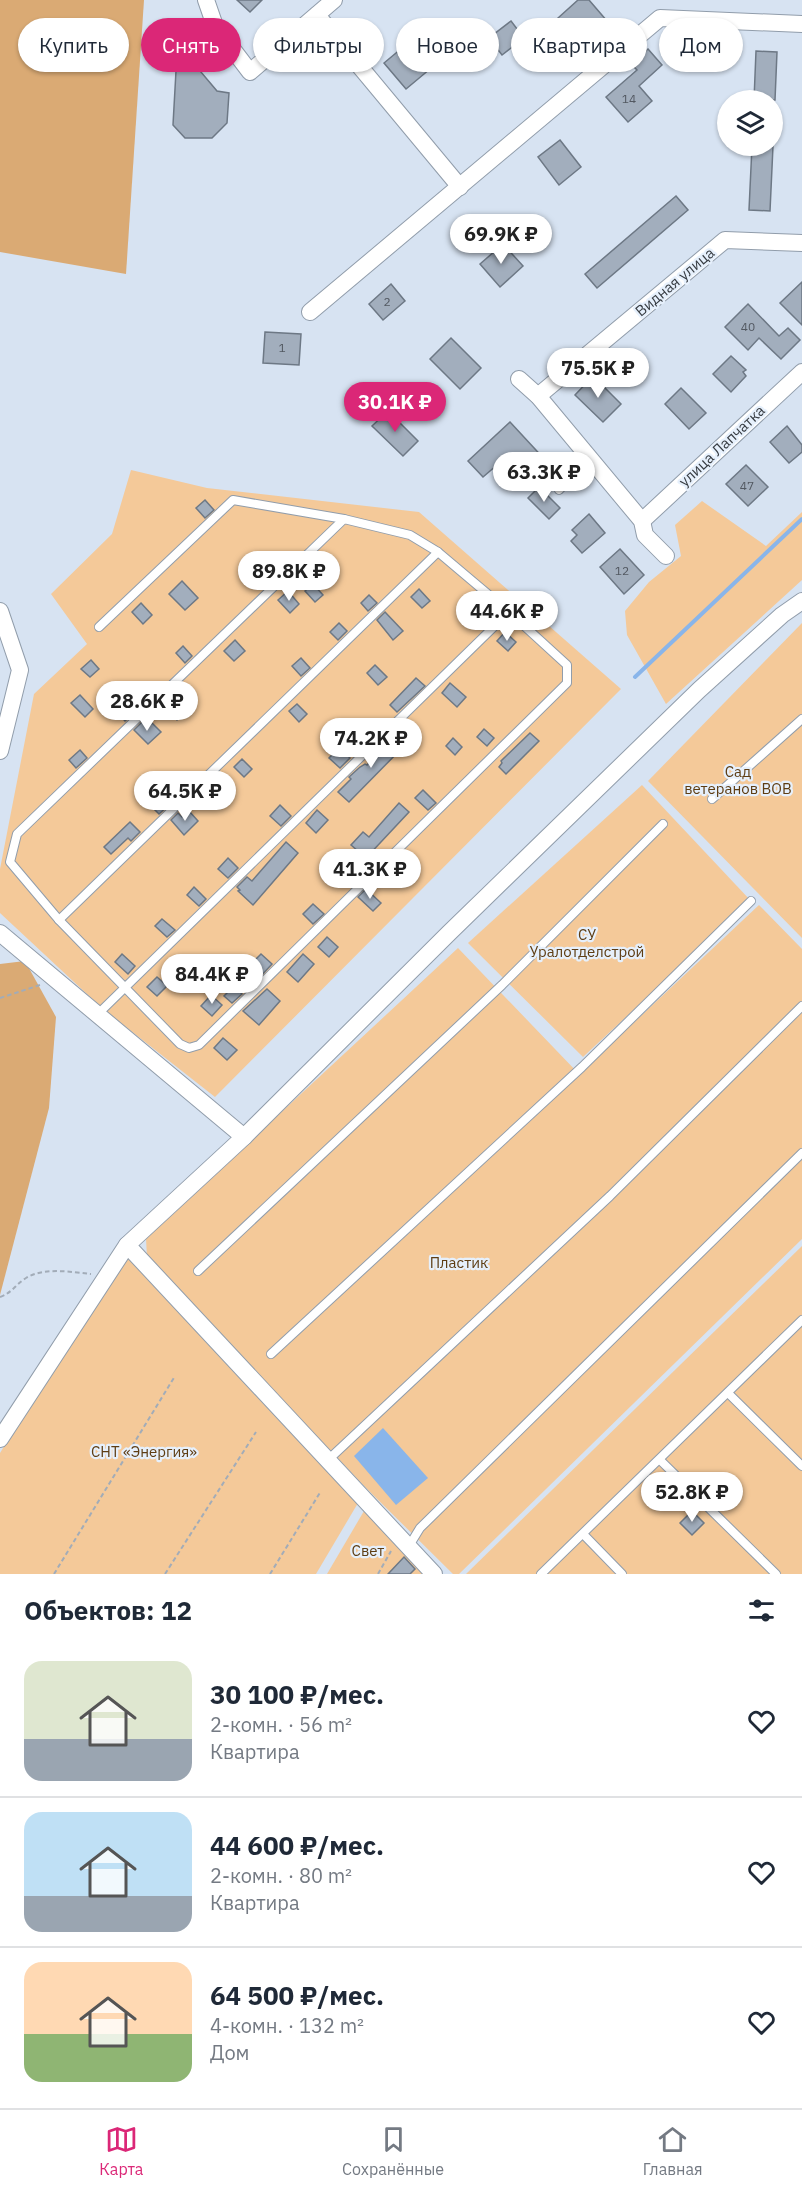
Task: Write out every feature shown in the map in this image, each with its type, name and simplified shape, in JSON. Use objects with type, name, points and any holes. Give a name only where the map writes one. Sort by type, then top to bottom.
[{"type":"street","points":[[206,0],[215,27],[249,72],[334,0]]},
{"type":"street","points":[[317,15],[460,187]]},
{"type":"street","points":[[310,312],[660,18],[802,24]]},
{"type":"street","name":"Видная улица","points":[[538,396],[725,240],[802,243]]},
{"type":"street","name":"улица Лапчатка","points":[[642,521],[802,372]]},
{"type":"street","points":[[519,379],[538,396],[642,521],[645,535],[666,556]]},
{"type":"street","points":[[0,1439],[127,1245],[244,1137],[449,933],[699,690],[802,601]]},
{"type":"street","points":[[0,611],[20,670],[0,752]]},
{"type":"street","points":[[0,933],[98,1010],[244,1137]]},
{"type":"street","points":[[127,1245],[434,1574]]},
{"type":"lane","points":[[559,490],[590,459]]},
{"type":"lane","points":[[99,627],[233,500],[344,519],[410,535],[438,552],[509,612],[567,665],[569,673],[567,683],[199,1045],[189,1048],[180,1044],[59,920],[10,862],[17,834],[344,519]]},
{"type":"lane","points":[[59,920],[438,552]]},
{"type":"lane","points":[[98,1010],[125,987],[509,612]]},
{"type":"lane","points":[[712,799],[802,719]]},
{"type":"lane","points":[[198,1271],[502,985],[663,824]]},
{"type":"lane","points":[[271,1354],[574,1075],[751,901]]},
{"type":"lane","points":[[329,1459],[610,1196],[802,1006]]},
{"type":"lane","points":[[405,1541],[802,1153]]},
{"type":"lane","points":[[541,1574],[584,1535],[802,1320]]},
{"type":"lane","points":[[728,1394],[802,1466]]},
{"type":"lane","points":[[660,1460],[776,1574]]},
{"type":"lane","points":[[584,1535],[622,1574]]},
{"type":"path","points":[[0,998],[56,979]]},
{"type":"path","points":[[0,1297],[12,1293],[26,1278],[49,1272],[107,1274]]},
{"type":"path","points":[[54,1574],[175,1376]]},
{"type":"path","points":[[165,1574],[256,1432]]},
{"type":"path","points":[[270,1574],[321,1491]]},
{"type":"path","points":[[378,1574],[405,1541]]},
{"type":"green space","points":[[131,470],[207,488],[419,512],[621,689],[215,1097],[103,1009],[0,913],[0,869],[34,694],[87,644],[51,594],[112,534]]},
{"type":"green space","points":[[702,501],[766,546],[802,512],[802,580],[666,704],[627,635],[625,611],[649,582],[681,556],[675,525]]},
{"type":"green space","name":"Сад ветеранов ВОВ","points":[[802,623],[802,938],[648,781]]},
{"type":"green space","name":"СУ Уралотделстрой","points":[[642,785],[751,901],[583,1057],[468,943]]},
{"type":"green space","name":"Пластик","points":[[759,905],[802,949],[802,1239],[459,1574],[453,1574],[367,1489],[147,1258],[146,1238],[458,948],[579,1074]]},
{"type":"green space","points":[[802,1246],[802,1574],[466,1574]]},
{"type":"green space","name":"СНТ «Энергия»","points":[[119,1259],[132,1259],[358,1503],[316,1574],[0,1574],[0,1453]]},
{"type":"green space","name":"Свет","points":[[364,1511],[423,1574],[327,1574]]},
{"type":"shaded area","points":[[0,0],[144,0],[141,18],[126,274],[0,252]]},
{"type":"shaded area","points":[[25,961],[56,1017],[49,1108],[0,1295],[0,964]]},
{"type":"water","points":[[383,1428],[428,1478],[396,1505],[354,1456]]},
{"type":"building","points":[[237,0],[262,0],[250,12]]},
{"type":"building","points":[[578,0],[589,0],[604,18],[558,18]]},
{"type":"building","points":[[511,21],[511,48],[502,55],[499,51],[499,30]]},
{"type":"building","points":[[647,50],[659,62],[659,68],[639,86],[652,101],[628,122],[606,97],[635,72],[647,72]]},
{"type":"building","points":[[756,51],[777,52],[775,90],[754,90]]},
{"type":"building","points":[[396,53],[396,72],[426,72],[406,89],[384,63]]},
{"type":"building","points":[[176,72],[201,72],[217,91],[229,93],[227,123],[212,138],[185,138],[173,125]]},
{"type":"building","points":[[560,140],[581,167],[559,185],[538,157]]},
{"type":"building","points":[[752,156],[773,156],[770,211],[749,210]]},
{"type":"building","points":[[676,196],[688,210],[597,288],[585,274]]},
{"type":"building","points":[[503,244],[523,266],[500,287],[480,264]]},
{"type":"building","points":[[802,282],[802,325],[780,303]]},
{"type":"building","points":[[391,284],[405,301],[383,320],[369,304]]},
{"type":"building","points":[[748,304],[779,336],[788,328],[800,340],[781,359],[759,338],[748,350],[725,327]]},
{"type":"building","points":[[265,332],[301,334],[299,365],[263,363]]},
{"type":"building","points":[[451,338],[481,368],[460,389],[430,359]]},
{"type":"building","points":[[731,356],[746,370],[743,372],[746,376],[731,392],[713,374]]},
{"type":"building","points":[[593,376],[621,404],[603,422],[575,395]]},
{"type":"building","points":[[681,388],[706,413],[689,429],[665,404]]},
{"type":"building","points":[[388,411],[418,441],[403,456],[372,426]]},
{"type":"building","points":[[510,422],[547,462],[525,482],[504,459],[483,477],[468,461]]},
{"type":"building","points":[[787,426],[802,445],[802,452],[789,463],[770,442]]},
{"type":"building","points":[[746,465],[768,487],[748,506],[726,484]]},
{"type":"building","points":[[539,487],[560,508],[549,519],[528,498]]},
{"type":"building","points":[[205,500],[214,510],[205,518],[196,508]]},
{"type":"building","points":[[589,514],[605,533],[582,553],[571,541],[577,535],[572,530]]},
{"type":"building","points":[[620,549],[644,575],[624,594],[600,567]]},
{"type":"building","points":[[276,556],[286,566],[276,576],[266,566]]},
{"type":"building","points":[[182,581],[198,598],[185,610],[169,594]]},
{"type":"building","points":[[313,584],[323,595],[315,602],[305,591]]},
{"type":"building","points":[[419,589],[430,601],[422,608],[411,597]]},
{"type":"building","points":[[288,591],[299,604],[290,613],[278,600]]},
{"type":"building","points":[[369,595],[377,603],[368,611],[361,603]]},
{"type":"building","points":[[141,603],[152,615],[143,624],[132,612]]},
{"type":"building","points":[[385,612],[403,631],[393,640],[377,620]]},
{"type":"building","points":[[339,623],[347,631],[338,640],[330,632]]},
{"type":"building","points":[[505,632],[516,642],[508,651],[497,641]]},
{"type":"building","points":[[235,640],[245,651],[234,661],[224,651]]},
{"type":"building","points":[[183,646],[192,656],[185,663],[176,653]]},
{"type":"building","points":[[301,658],[310,668],[301,676],[292,666]]},
{"type":"building","points":[[91,660],[99,669],[90,677],[81,669]]},
{"type":"building","points":[[375,665],[387,677],[378,685],[367,673]]},
{"type":"building","points":[[416,678],[425,686],[397,712],[390,705]]},
{"type":"building","points":[[450,683],[466,697],[457,707],[442,693]]},
{"type":"building","points":[[80,695],[93,709],[85,717],[71,703]]},
{"type":"building","points":[[125,701],[135,712],[125,721],[115,710]]},
{"type":"building","points":[[179,703],[187,711],[177,720],[170,711]]},
{"type":"building","points":[[297,704],[307,714],[299,722],[289,711]]},
{"type":"building","points":[[143,721],[149,726],[152,723],[161,732],[148,744],[134,730]]},
{"type":"building","points":[[484,729],[494,738],[487,746],[477,737]]},
{"type":"building","points":[[530,733],[539,741],[506,774],[499,767],[501,761]]},
{"type":"building","points":[[395,735],[405,745],[349,802],[338,792],[351,779],[349,777],[360,767],[367,765]]},
{"type":"building","points":[[453,738],[462,747],[455,755],[446,746]]},
{"type":"building","points":[[339,748],[350,758],[340,768],[329,758]]},
{"type":"building","points":[[80,750],[87,758],[76,768],[69,760]]},
{"type":"building","points":[[242,759],[252,769],[244,777],[234,767]]},
{"type":"building","points":[[423,790],[436,803],[428,810],[415,798]]},
{"type":"building","points":[[164,798],[170,804],[159,814],[153,808]]},
{"type":"building","points":[[399,803],[409,812],[366,858],[351,845],[363,832],[369,837]]},
{"type":"building","points":[[280,805],[291,816],[281,826],[270,816]]},
{"type":"building","points":[[317,810],[328,820],[316,833],[306,823]]},
{"type":"building","points":[[189,811],[198,821],[184,835],[171,820],[178,813],[182,817]]},
{"type":"building","points":[[130,822],[140,832],[131,841],[128,838],[111,854],[104,847]]},
{"type":"building","points":[[286,842],[298,853],[253,905],[238,891],[240,890],[237,887],[247,877],[252,881]]},
{"type":"building","points":[[228,858],[238,868],[228,878],[218,869]]},
{"type":"building","points":[[194,887],[206,899],[199,906],[187,895]]},
{"type":"building","points":[[366,889],[381,903],[373,911],[358,897]]},
{"type":"building","points":[[313,904],[324,914],[313,924],[303,914]]},
{"type":"building","points":[[162,919],[175,930],[167,937],[155,926]]},
{"type":"building","points":[[327,937],[338,947],[329,957],[318,947]]},
{"type":"building","points":[[122,954],[135,966],[128,974],[115,962]]},
{"type":"building","points":[[261,954],[272,964],[260,977],[249,966]]},
{"type":"building","points":[[303,954],[314,964],[298,982],[287,972]]},
{"type":"building","points":[[157,977],[167,986],[157,996],[147,987]]},
{"type":"building","points":[[234,986],[242,994],[232,1003],[224,996]]},
{"type":"building","points":[[267,989],[280,1001],[259,1025],[243,1011]]},
{"type":"building","points":[[211,995],[222,1005],[212,1016],[201,1006]]},
{"type":"building","points":[[223,1038],[237,1050],[227,1060],[214,1048]]},
{"type":"building","points":[[692,1511],[704,1523],[692,1535],[680,1523]]},
{"type":"building","points":[[404,1557],[415,1569],[410,1574],[388,1574]]},
{"type":"waterway","points":[[635,677],[802,519]]}]
